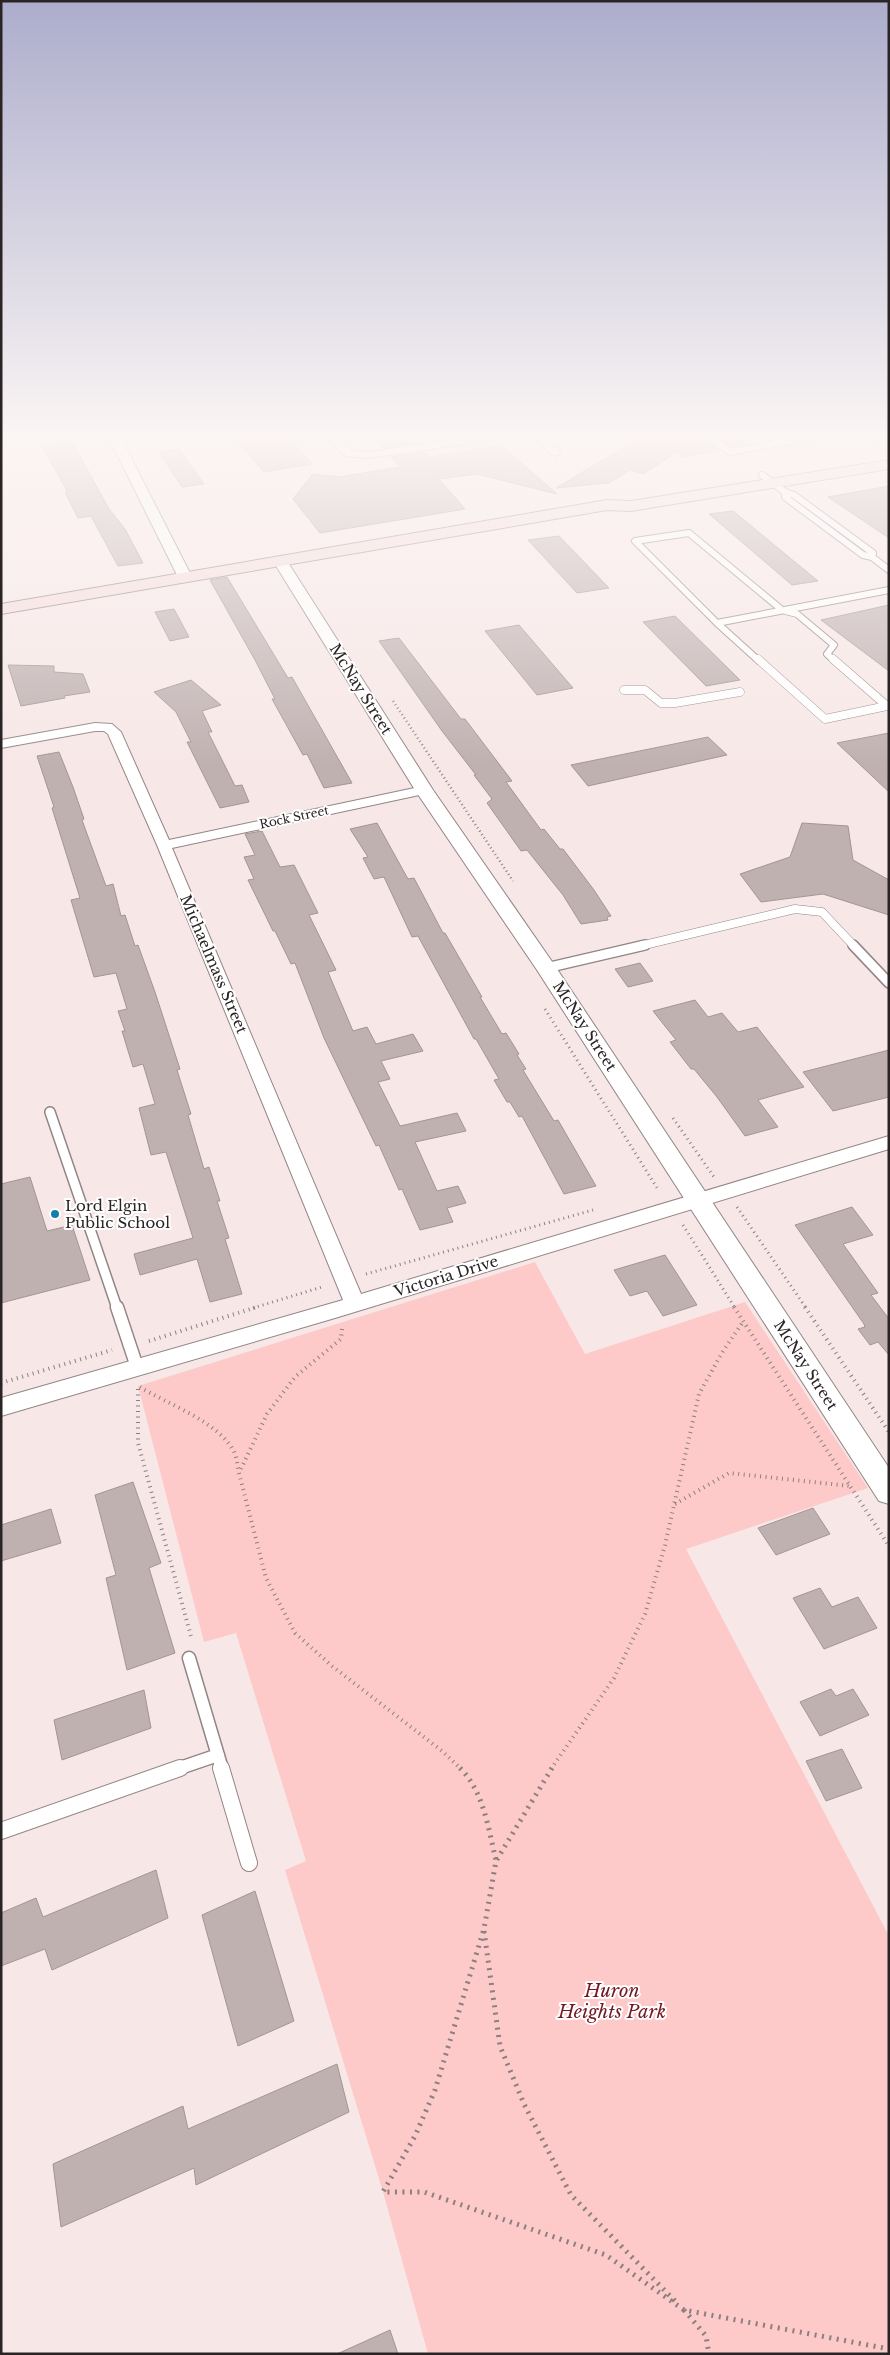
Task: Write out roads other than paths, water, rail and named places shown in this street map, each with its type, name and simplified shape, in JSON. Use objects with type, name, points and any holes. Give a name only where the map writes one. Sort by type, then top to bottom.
[{"type":"main road","points":[[1,609],[368,546]]},
{"type":"street","points":[[170,546],[185,577]]},
{"type":"street","name":"McNay Street","points":[[280,561],[424,790],[546,968],[889,1492]]},
{"type":"street","name":"Michaelmass Street","points":[[1,744],[95,727],[107,728],[114,732],[164,845],[355,1304]]},
{"type":"street","name":"Rock Street","points":[[164,845],[424,790]]},
{"type":"street","name":"Victoria Drive","points":[[1,1407],[335,1310],[889,1142]]},
{"type":"lane","points":[[640,546],[717,623],[825,719],[887,706],[827,654],[834,645],[797,614],[782,610],[705,546]]},
{"type":"lane","points":[[851,546],[863,555],[872,557],[889,570]]},
{"type":"lane","points":[[717,623],[889,590]]},
{"type":"lane","points":[[624,690],[641,688],[649,691],[661,703],[675,703],[740,692]]},
{"type":"lane","points":[[546,968],[795,909],[822,912],[889,983]]},
{"type":"lane","points":[[50,1112],[137,1367]]},
{"type":"lane","points":[[192,1653],[218,1755],[249,1863]]},
{"type":"lane","points":[[1,1831],[218,1755]]},
{"type":"place","name":"Lord Elgin Public School","points":[[55,1214]]},
{"type":"park label","name":"Huron Heights Park","points":[[612,2001]]}]
